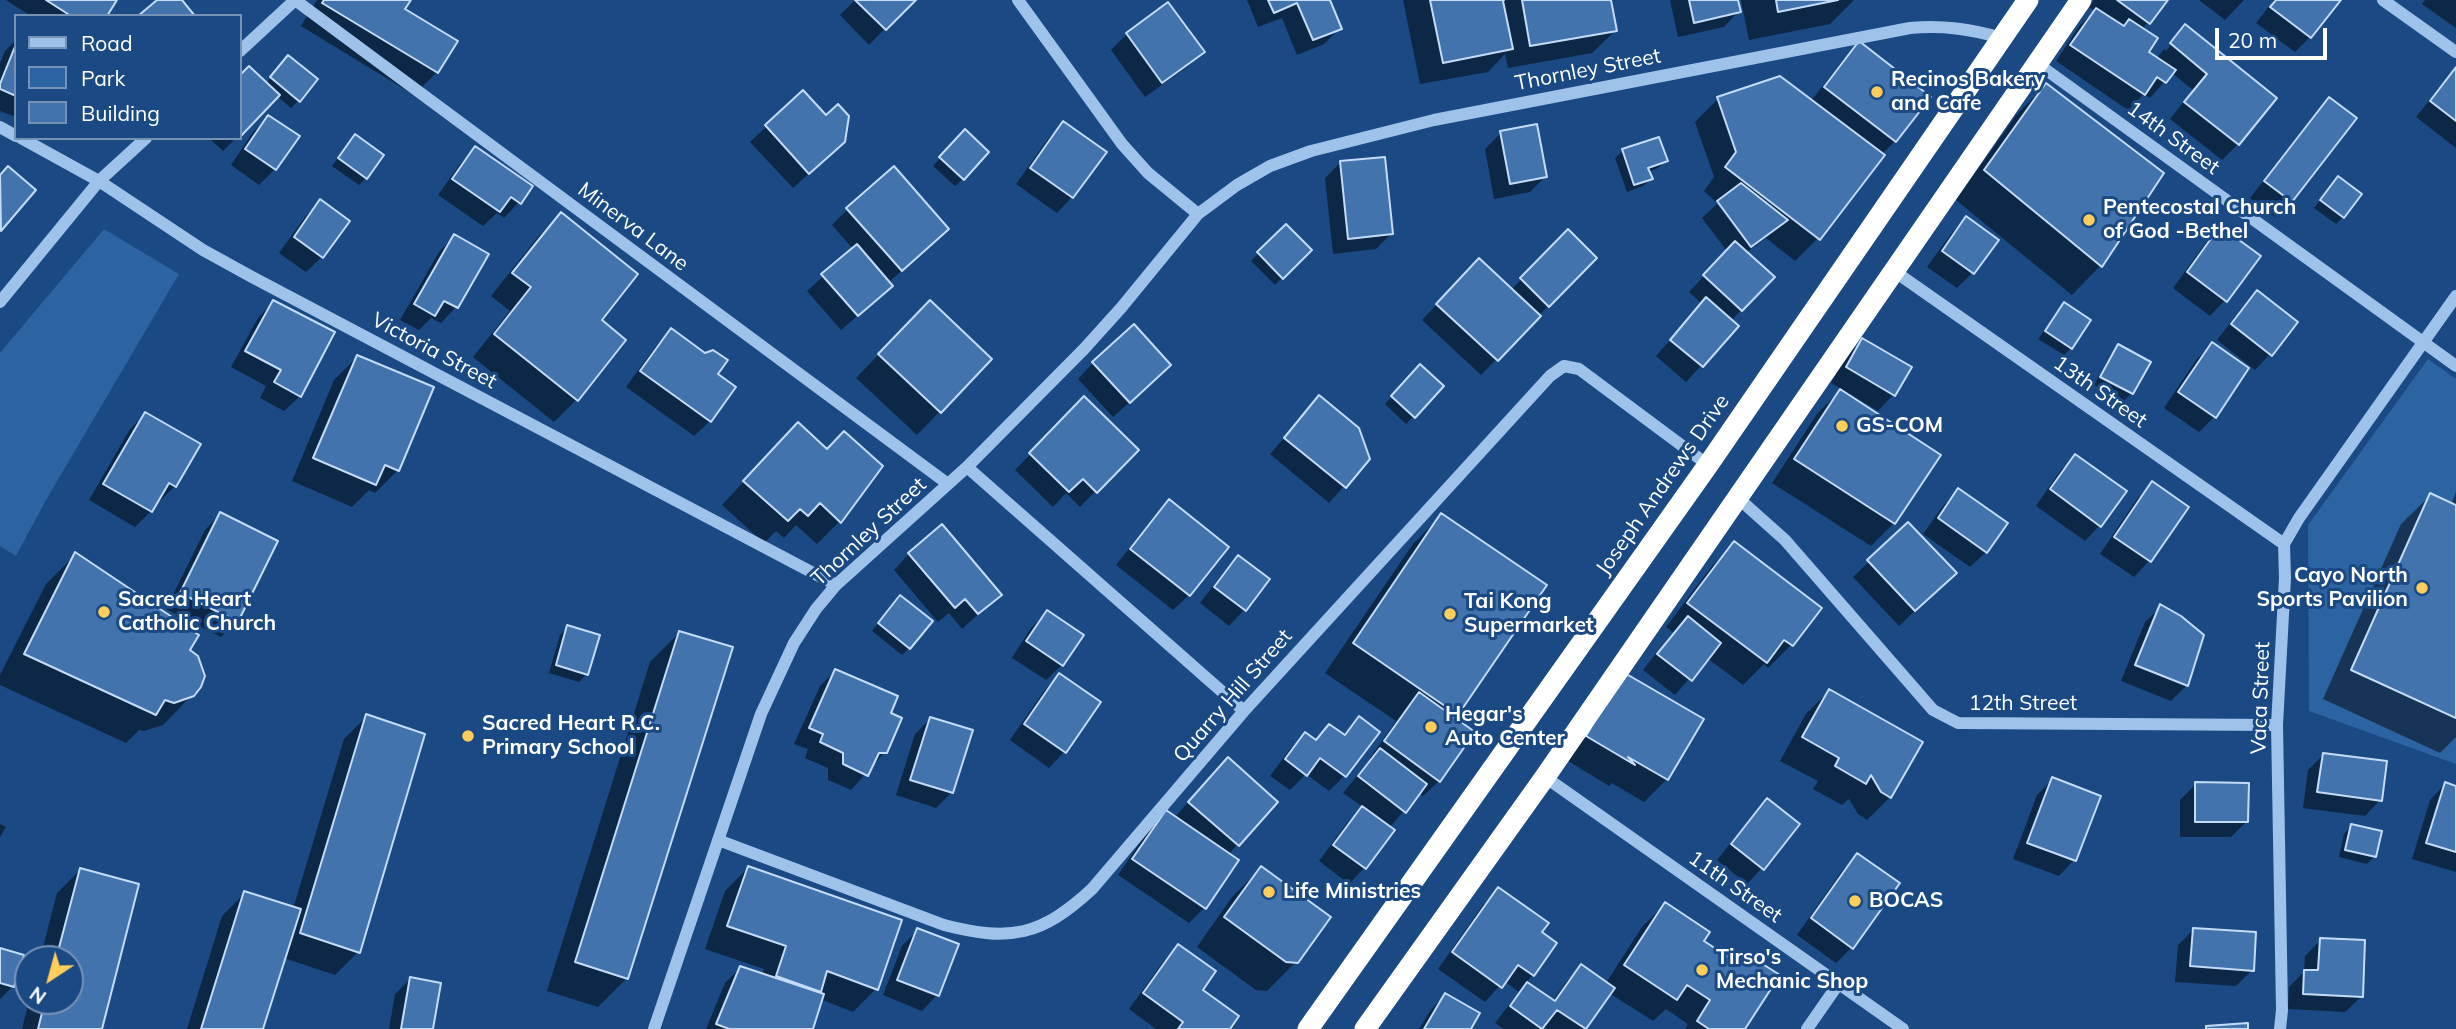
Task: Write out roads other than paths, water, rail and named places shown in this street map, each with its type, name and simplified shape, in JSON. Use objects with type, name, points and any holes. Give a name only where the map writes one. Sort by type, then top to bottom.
[{"type":"highway","name":"Joseph Andrews Drive","points":[[1308,1029],[1708,465],[2028,0]]},
{"type":"highway","points":[[1366,1029],[1545,777],[2081,0]]},
{"type":"street","points":[[242,49],[295,0]]},
{"type":"street","name":"Minerva Lane","points":[[295,0],[948,484]]},
{"type":"street","points":[[1018,0],[1122,144],[1148,173],[1198,214]]},
{"type":"street","points":[[2383,0],[2456,52]]},
{"type":"street","name":"Thornley Street","points":[[654,1029],[761,714],[794,643],[816,609],[836,585],[967,467],[1084,349],[1198,214],[1237,185],[1270,166],[1311,151],[1434,120],[1910,28],[1938,25],[1966,28],[2002,38]]},
{"type":"street","name":"14th Street","points":[[2038,64],[2456,366]]},
{"type":"street","name":"Victoria Street","points":[[25,140],[99,181],[203,250],[242,272],[836,585]]},
{"type":"street","points":[[0,302],[99,181],[144,140]]},
{"type":"street","name":"13th Street","points":[[1894,271],[2284,544]]},
{"type":"street","points":[[2284,544],[2299,518],[2456,296]]},
{"type":"street","name":"Quarry Hill Street","points":[[718,840],[944,925],[979,934],[1014,933],[1046,925],[1070,910],[1092,890],[1244,710],[1550,376],[1564,366],[1579,369],[1708,465]]},
{"type":"street","points":[[967,467],[1244,710]]},
{"type":"street","name":"12th Street","points":[[1738,498],[1785,540],[1933,710],[1958,723],[2277,724]]},
{"type":"street","name":"Vaca Street","points":[[2280,1029],[2282,1010],[2277,724],[2285,578],[2284,544]]},
{"type":"street","name":"11th Street","points":[[1545,777],[1903,1029]]},
{"type":"street","points":[[1807,1029],[1839,983]]},
{"type":"place","name":"Recinos Bakery and Cafe","points":[[1877,92]]},
{"type":"place","name":"Pentecostal Church of God -Bethel","points":[[2089,220]]},
{"type":"place","name":"GS-COM","points":[[1842,426]]},
{"type":"place","name":"Cayo North Sports Pavilion","points":[[2422,588]]},
{"type":"place","name":"Sacred Heart Catholic Church","points":[[104,612]]},
{"type":"place","name":"Tai Kong Supermarket","points":[[1450,614]]},
{"type":"place","name":"Hegar's Auto Center","points":[[1431,727]]},
{"type":"place","name":"Sacred Heart R.C. Primary School","points":[[468,736]]},
{"type":"place","name":"Life Ministries","points":[[1269,892]]},
{"type":"place","name":"BOCAS","points":[[1855,901]]},
{"type":"place","name":"Tirso's Mechanic Shop","points":[[1702,970]]}]
